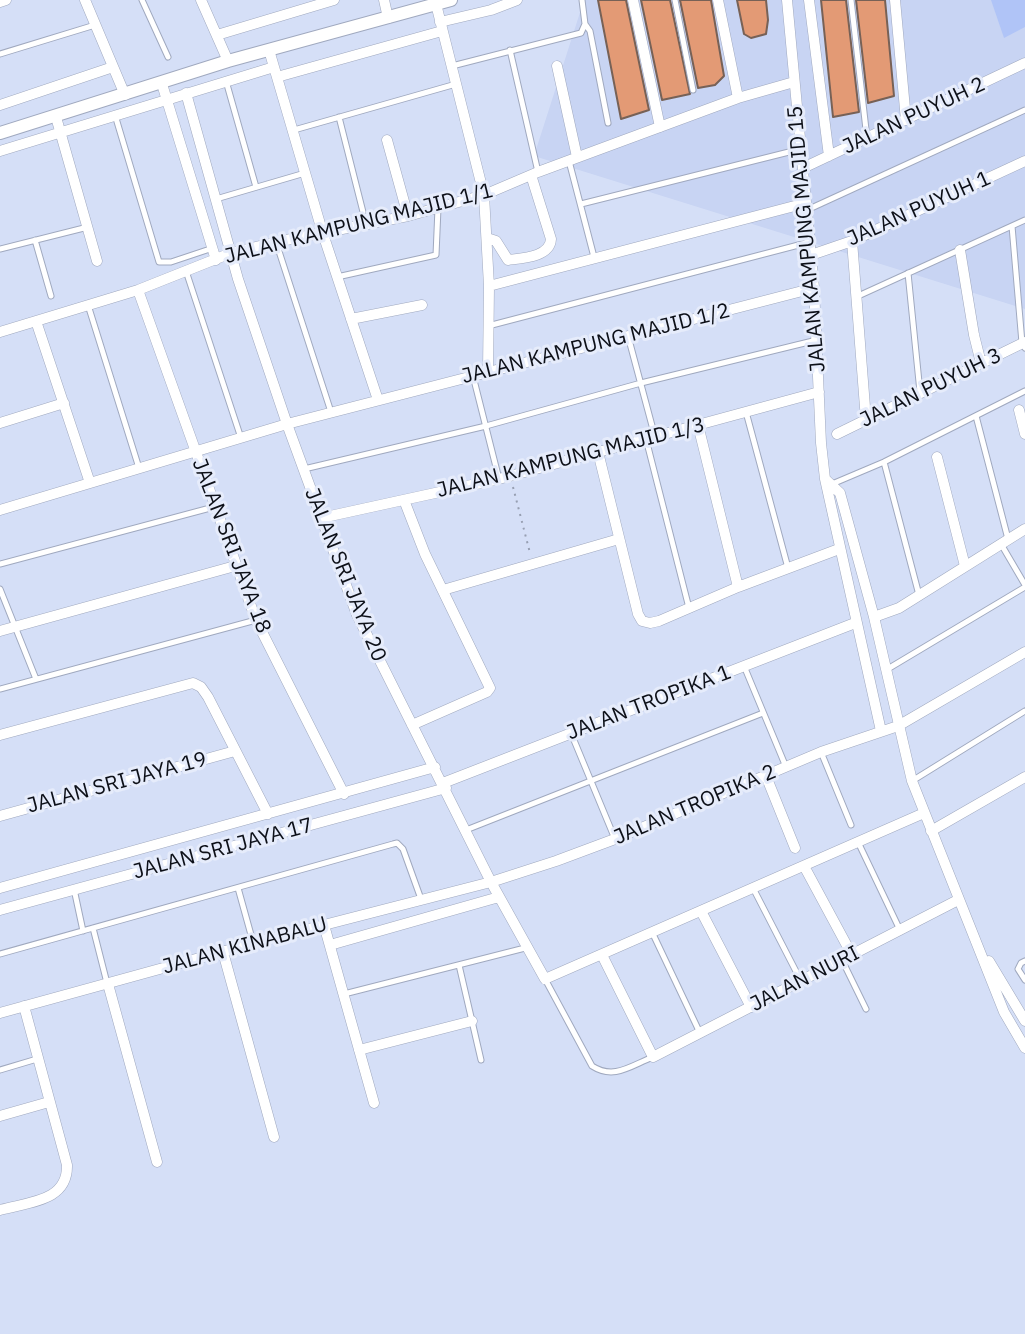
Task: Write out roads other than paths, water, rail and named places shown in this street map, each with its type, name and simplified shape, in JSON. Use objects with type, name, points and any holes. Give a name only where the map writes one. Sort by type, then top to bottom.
[{"type":"street","points":[[0,2],[6,0]]},
{"type":"street","points":[[85,0],[125,95]]},
{"type":"street","points":[[201,0],[228,61]]},
{"type":"street","points":[[217,35],[334,0]]},
{"type":"street","points":[[384,0],[387,18]]},
{"type":"street","points":[[0,133],[228,61],[451,0]]},
{"type":"street","points":[[0,151],[226,81],[275,72],[441,27],[517,0]]},
{"type":"street","points":[[633,0],[660,127]]},
{"type":"street","points":[[718,0],[738,98]]},
{"type":"street","name":"JALAN KAMPUNG MAJID 15","points":[[787,0],[814,288],[819,392],[828,481],[839,549],[880,731]]},
{"type":"street","points":[[809,0],[830,156]]},
{"type":"street","points":[[895,0],[906,120]]},
{"type":"street","points":[[436,4],[484,195],[489,286],[488,372]]},
{"type":"street","points":[[269,50],[323,234],[378,400]]},
{"type":"street","name":"JALAN PUYUH 2","points":[[803,168],[1025,63]]},
{"type":"street","points":[[557,66],[573,159]]},
{"type":"street","points":[[0,105],[113,67]]},
{"type":"street","name":"JALAN KAMPUNG MAJID 1/1","points":[[0,332],[138,290],[232,253],[408,216],[484,195],[738,98],[794,82]]},
{"type":"street","points":[[162,84],[216,260]]},
{"type":"street","name":"JALAN SRI JAYA 20","points":[[186,93],[238,279],[287,424],[357,615],[491,882],[545,979]]},
{"type":"street","points":[[56,117],[97,261]]},
{"type":"street","points":[[387,140],[408,216]]},
{"type":"street","name":"JALAN PUYUH 1","points":[[811,255],[852,241],[1025,161]]},
{"type":"street","points":[[487,238],[496,241],[508,260],[534,255],[550,246],[551,239],[534,174]]},
{"type":"street","points":[[489,286],[594,257],[806,206]]},
{"type":"street","points":[[852,241],[866,420]]},
{"type":"street","points":[[960,250],[981,363]]},
{"type":"street","name":"JALAN KAMPUNG MAJID 1/2","points":[[0,510],[331,412],[814,288]]},
{"type":"street","name":"JALAN SRI JAYA 18","points":[[138,290],[256,620],[344,794]]},
{"type":"street","points":[[351,319],[422,305]]},
{"type":"street","points":[[36,321],[90,483]]},
{"type":"street","name":"JALAN PUYUH 3","points":[[837,434],[1024,344]]},
{"type":"street","name":"JALAN KAMPUNG MAJID 1/3","points":[[321,518],[504,478],[819,392]]},
{"type":"street","points":[[0,423],[64,403]]},
{"type":"street","points":[[1019,410],[1025,434]]},
{"type":"street","points":[[698,425],[738,587]]},
{"type":"street","points":[[598,452],[638,614],[642,621],[659,621],[738,587],[839,549]]},
{"type":"street","points":[[937,457],[965,566]]},
{"type":"street","name":"JALAN KAMPUNG MAJID 15","points":[[828,481],[840,493],[874,617],[912,781],[974,937]]},
{"type":"street","points":[[404,500],[425,554],[490,688],[487,692],[412,725]]},
{"type":"street","points":[[874,617],[899,608],[1025,529]]},
{"type":"street","points":[[443,590],[619,539]]},
{"type":"street","points":[[0,631],[235,566]]},
{"type":"street","name":"JALAN TROPIKA 1","points":[[444,785],[855,623]]},
{"type":"street","name":"JALAN TROPIKA 2","points":[[491,882],[615,839],[821,752],[898,726],[1025,652]]},
{"type":"street","points":[[0,735],[193,683],[201,687],[208,697],[268,814]]},
{"type":"street","name":"JALAN SRI JAYA 19","points":[[0,816],[234,751]]},
{"type":"street","name":"JALAN SRI JAYA 17","points":[[0,888],[435,767]]},
{"type":"street","points":[[766,776],[795,848]]},
{"type":"street","points":[[931,831],[1025,777]]},
{"type":"street","name":"JALAN SRI JAYA 17","points":[[0,909],[444,785]]},
{"type":"street","points":[[545,979],[924,813]]},
{"type":"street","points":[[804,866],[852,955]]},
{"type":"street","name":"JALAN KINABALU","points":[[0,1013],[254,943],[491,882]]},
{"type":"street","points":[[330,945],[499,897]]},
{"type":"street","name":"JALAN NURI","points":[[653,1057],[958,901]]},
{"type":"street","points":[[701,911],[751,1007]]},
{"type":"street","points":[[324,925],[374,1103]]},
{"type":"street","points":[[974,937],[1025,1021]]},
{"type":"street","points":[[974,937],[1004,1012],[1025,1048]]},
{"type":"street","points":[[223,952],[274,1137]]},
{"type":"street","points":[[602,955],[653,1057]]},
{"type":"street","points":[[108,984],[157,1162]]},
{"type":"street","points":[[0,1210],[50,1196],[65,1184],[67,1165],[24,1006]]},
{"type":"street","points":[[359,1051],[472,1021]]},
{"type":"street","points":[[0,1116],[49,1102]]},
{"type":"lane","points":[[142,0],[168,57]]},
{"type":"lane","points":[[452,66],[575,35],[583,30],[585,24],[582,0]]},
{"type":"lane","points":[[675,0],[692,90]]},
{"type":"lane","points":[[851,0],[867,138]]},
{"type":"lane","points":[[585,24],[590,31],[608,123]]},
{"type":"lane","points":[[0,54],[95,25]]},
{"type":"lane","points":[[510,50],[534,174]]},
{"type":"lane","points":[[226,81],[256,187]]},
{"type":"lane","points":[[293,131],[456,85]]},
{"type":"lane","points":[[806,206],[1025,110]]},
{"type":"lane","points":[[115,115],[159,262],[171,262],[213,248]]},
{"type":"lane","points":[[339,117],[363,212]]},
{"type":"lane","points":[[581,204],[801,149]]},
{"type":"lane","points":[[573,159],[594,257]]},
{"type":"lane","points":[[216,199],[305,173]]},
{"type":"lane","points":[[337,277],[436,255],[438,208]]},
{"type":"lane","points":[[856,297],[1025,220]]},
{"type":"lane","points":[[1012,226],[1024,344]]},
{"type":"lane","points":[[0,249],[88,227]]},
{"type":"lane","points":[[35,240],[51,296]]},
{"type":"lane","points":[[276,242],[331,412]]},
{"type":"lane","points":[[488,327],[810,243]]},
{"type":"lane","points":[[186,271],[241,438]]},
{"type":"lane","points":[[908,273],[920,395]]},
{"type":"lane","points":[[88,305],[139,468]]},
{"type":"lane","points":[[628,335],[641,383],[650,438],[689,608]]},
{"type":"lane","points":[[304,469],[486,426],[641,383],[817,340]]},
{"type":"lane","points":[[473,376],[486,426],[504,478]]},
{"type":"lane","points":[[828,481],[884,462],[1025,391]]},
{"type":"lane","points":[[747,412],[789,569]]},
{"type":"lane","points":[[885,670],[1025,586],[1004,542],[976,416]]},
{"type":"lane","points":[[884,462],[919,595]]},
{"type":"lane","points":[[0,564],[214,507]]},
{"type":"lane","points":[[0,589],[36,679]]},
{"type":"lane","points":[[0,689],[256,620]]},
{"type":"lane","points":[[744,666],[786,767]]},
{"type":"lane","points":[[912,781],[1025,711]]},
{"type":"lane","points":[[466,830],[763,713]]},
{"type":"lane","points":[[571,733],[615,839]]},
{"type":"lane","points":[[821,752],[851,825]]},
{"type":"lane","points":[[858,842],[901,930]]},
{"type":"lane","points":[[0,954],[397,844],[403,849],[421,899]]},
{"type":"lane","points":[[238,888],[254,943]]},
{"type":"lane","points":[[753,888],[801,981]]},
{"type":"lane","points":[[74,889],[83,931]]},
{"type":"lane","points":[[93,928],[108,984]]},
{"type":"lane","points":[[653,932],[700,1033]]},
{"type":"lane","points":[[344,994],[529,947]]},
{"type":"lane","points":[[842,960],[866,1009]]},
{"type":"lane","points":[[1025,961],[1018,969],[1025,980]]},
{"type":"lane","points":[[459,965],[481,1059]]},
{"type":"lane","points":[[545,979],[593,1066],[603,1073],[612,1074],[653,1057]]},
{"type":"lane","points":[[0,1070],[37,1059]]}]
